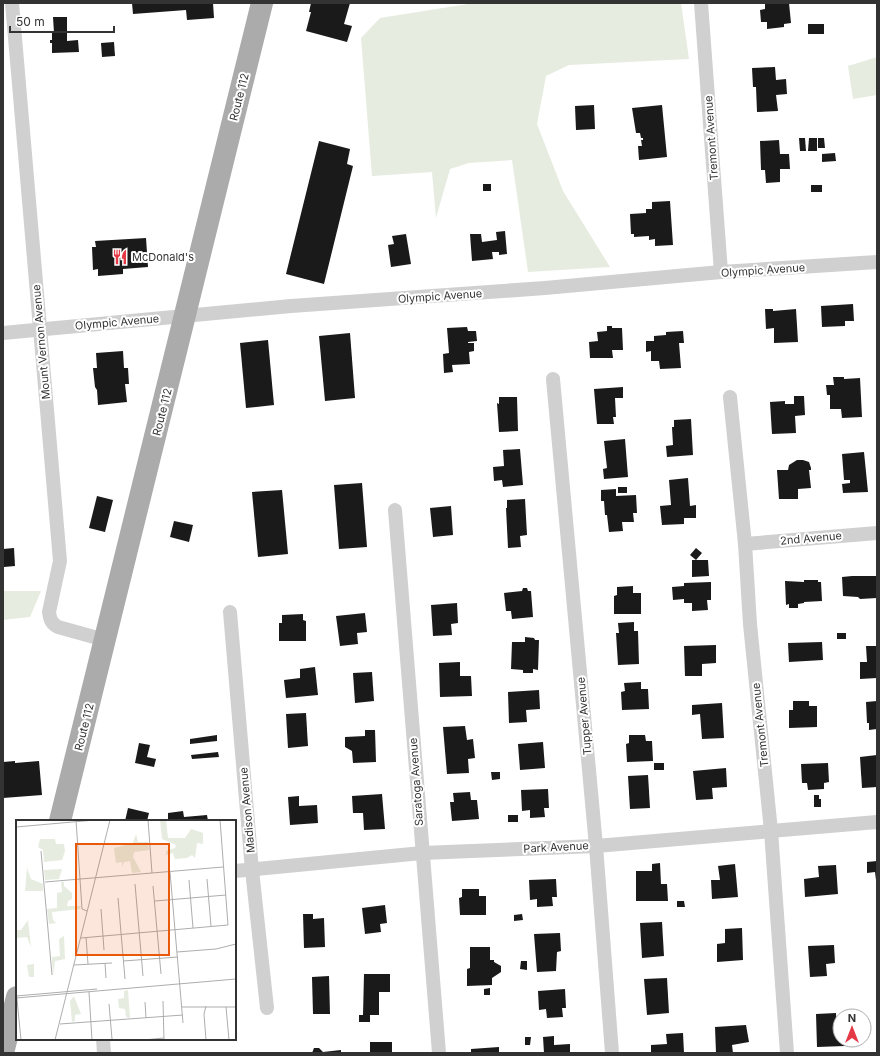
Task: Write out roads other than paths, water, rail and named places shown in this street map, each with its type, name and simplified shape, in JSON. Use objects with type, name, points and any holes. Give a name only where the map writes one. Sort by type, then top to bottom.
[{"type":"main road","name":"Route 112","points":[[60,820],[262,3]]},
{"type":"main road","points":[[3,1053],[16,1001]]},
{"type":"street","name":"Mount Vernon Avenue","points":[[12,3],[60,561],[49,612],[52,624],[105,640]]},
{"type":"street","name":"Tremont Avenue","points":[[701,3],[721,272]]},
{"type":"street","name":"Olympic Avenue","points":[[3,333],[290,306],[545,288],[721,272],[877,262]]},
{"type":"street","name":"Tupper Avenue","points":[[553,379],[596,846],[612,1053]]},
{"type":"street","name":"Tremont Avenue","points":[[730,397],[745,544],[750,624],[770,831],[787,1053]]},
{"type":"street","name":"Saratoga Avenue","points":[[395,510],[439,1053]]},
{"type":"street","name":"2nd Avenue","points":[[745,544],[877,533]]},
{"type":"street","name":"Madison Avenue","points":[[230,612],[252,870],[267,1008]]},
{"type":"street","name":"Park Avenue","points":[[236,872],[422,853],[596,846],[877,822]]},
{"type":"street","points":[[103,1040],[104,1053]]},
{"type":"place","name":"McDonald's","points":[[120,257]]}]
